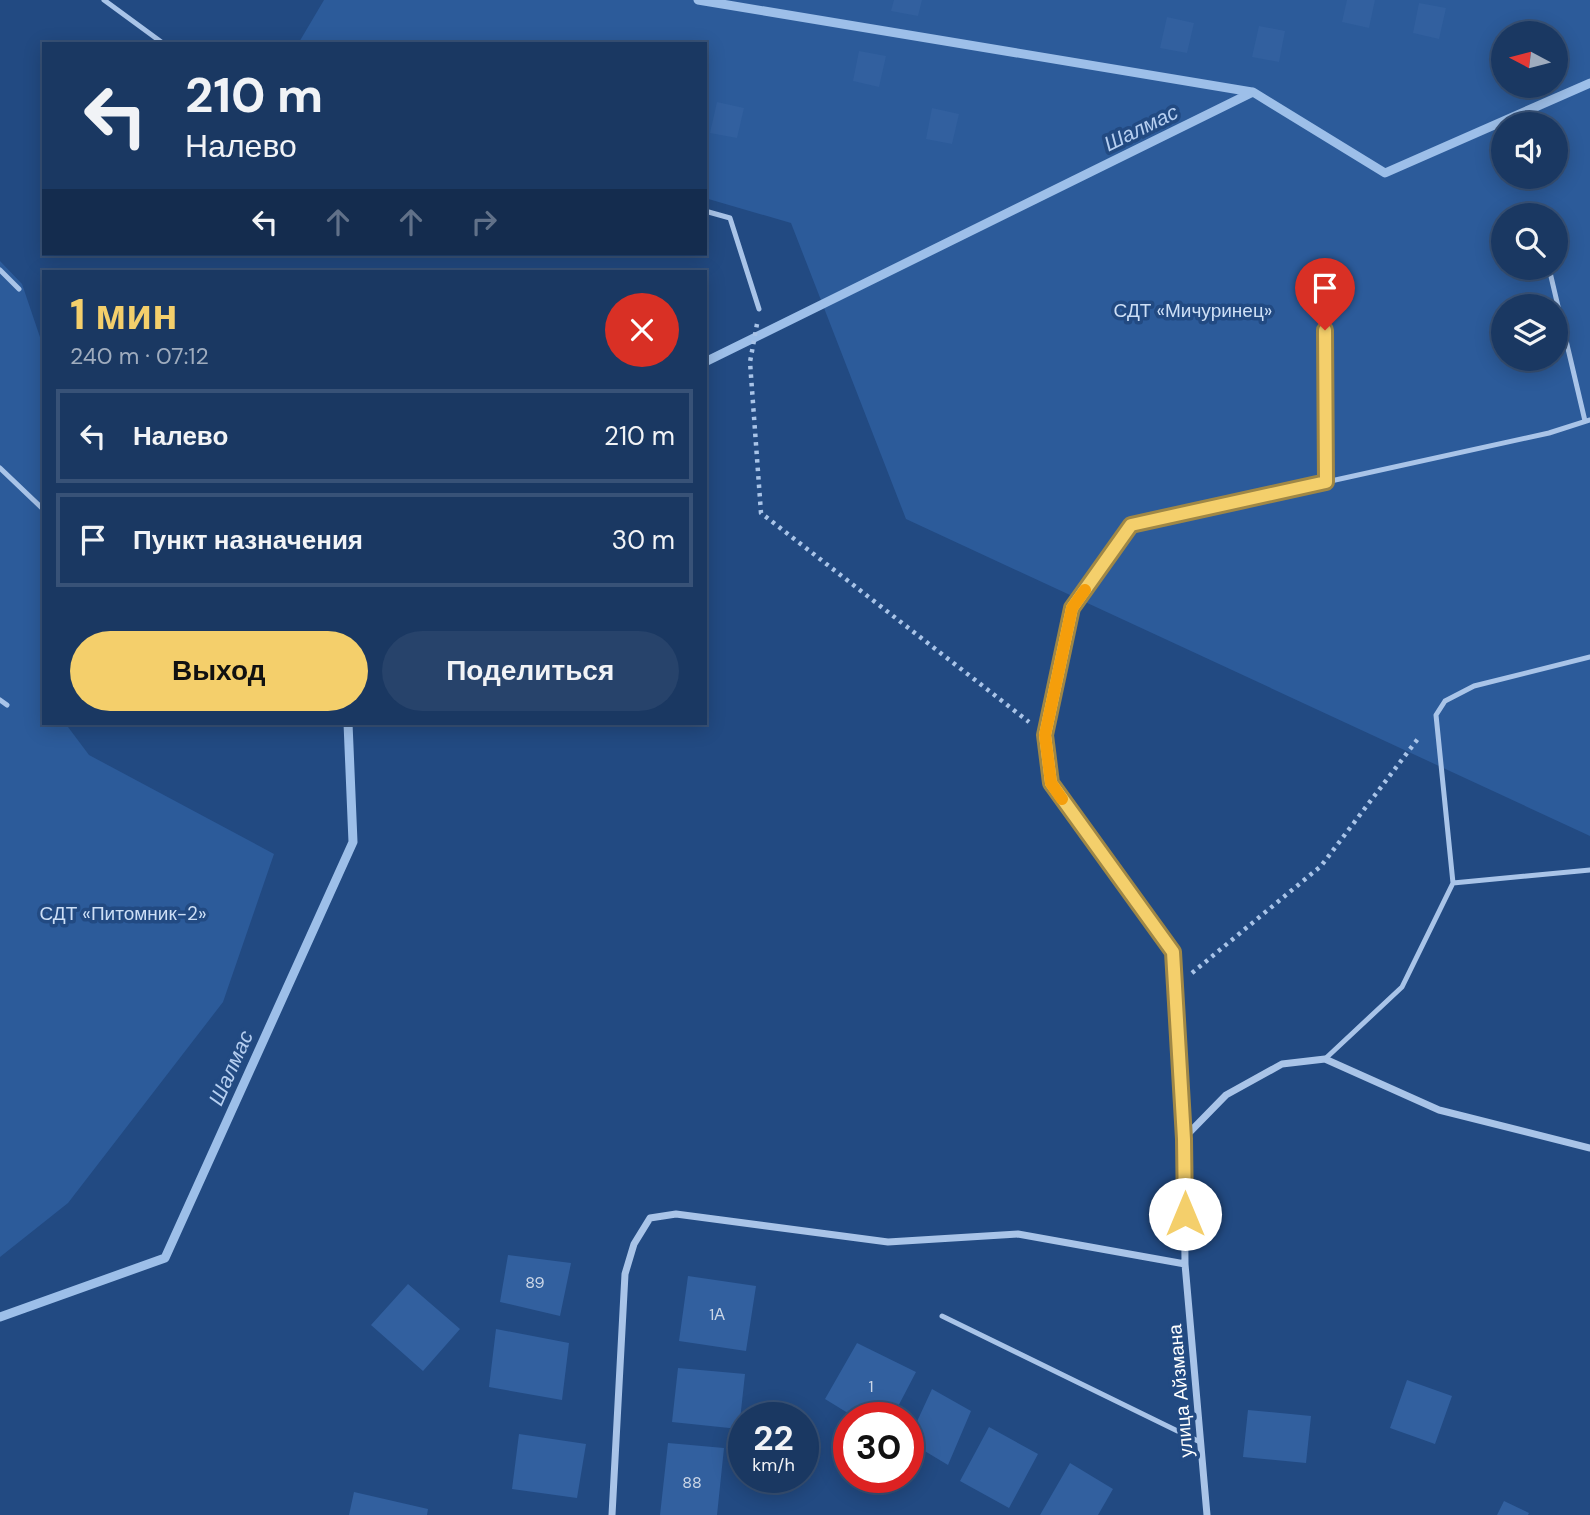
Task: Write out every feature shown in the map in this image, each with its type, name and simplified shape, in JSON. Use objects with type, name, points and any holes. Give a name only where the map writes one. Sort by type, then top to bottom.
[{"type":"street","points":[[1184,1139],[1226,1095],[1283,1064],[1325,1059],[1439,1110],[1590,1148]]},
{"type":"street","name":"улица Айзмана","points":[[1184,1139],[1185,1264],[1207,1515]]},
{"type":"street","points":[[612,1515],[625,1274],[634,1244],[650,1219],[676,1214],[888,1242],[1018,1234],[1185,1264]]},
{"type":"lane","points":[[104,0],[161,42]]},
{"type":"lane","points":[[707,212],[730,218],[759,309]]},
{"type":"lane","points":[[0,271],[19,289]]},
{"type":"lane","points":[[1324,280],[1326,482]]},
{"type":"lane","points":[[1184,1139],[1173,952],[1051,783],[1045,735],[1072,608],[1131,525],[1549,433],[1587,421],[1552,280]]},
{"type":"lane","points":[[0,468],[42,508]]},
{"type":"lane","points":[[1325,1059],[1402,987],[1452,883],[1436,715],[1445,701],[1474,686],[1590,657]]},
{"type":"lane","points":[[0,700],[7,705]]},
{"type":"lane","points":[[1452,883],[1590,870]]},
{"type":"lane","points":[[942,1316],[1200,1442]]},
{"type":"path","points":[[759,309],[750,362],[761,513],[1045,735]]},
{"type":"path","points":[[1175,987],[1321,866],[1436,715]]},
{"type":"green space","name":"СДТ «Мичуринец»","points":[[324,0],[1590,0],[1590,836],[906,519],[791,223],[707,199],[707,42],[299,42]]},
{"type":"green space","name":"СДТ «Питомник-2»","points":[[0,261],[22,284],[42,343],[42,725],[66,725],[89,755],[274,854],[223,1002],[68,1203],[0,1257]]},
{"type":"building","points":[[894,0],[922,0],[918,16],[891,11]]},
{"type":"building","points":[[1347,0],[1375,0],[1369,28],[1342,22]]},
{"type":"building","points":[[1419,3],[1446,8],[1439,39],[1413,33]]},
{"type":"building","points":[[1167,17],[1194,23],[1187,53],[1160,48]]},
{"type":"building","points":[[1259,26],[1285,31],[1279,62],[1252,57]]},
{"type":"building","points":[[859,51],[886,56],[879,87],[853,81]]},
{"type":"building","points":[[717,102],[744,108],[737,138],[710,133]]},
{"type":"building","points":[[932,108],[959,114],[952,144],[926,139]]},
{"type":"building","points":[[508,1255],[571,1263],[560,1316],[500,1302]]},
{"type":"building","points":[[688,1276],[756,1286],[746,1351],[679,1341]]},
{"type":"building","points":[[408,1284],[460,1329],[423,1371],[371,1325]]},
{"type":"building","points":[[496,1329],[569,1343],[562,1400],[489,1387]]},
{"type":"building","points":[[857,1343],[916,1372],[900,1402],[833,1404],[825,1399]]},
{"type":"building","points":[[678,1368],[745,1374],[742,1402],[728,1402],[728,1428],[672,1422]]},
{"type":"building","points":[[1407,1380],[1452,1396],[1435,1444],[1390,1428]]},
{"type":"building","points":[[932,1389],[971,1411],[948,1465],[924,1451],[924,1406]]},
{"type":"building","points":[[1248,1410],[1311,1416],[1306,1463],[1243,1457]]},
{"type":"building","points":[[989,1427],[1038,1454],[1009,1508],[960,1481]]},
{"type":"building","points":[[519,1434],[586,1444],[577,1498],[512,1489]]},
{"type":"building","points":[[668,1443],[724,1448],[717,1515],[660,1515]]},
{"type":"building","points":[[1070,1463],[1113,1489],[1098,1515],[1040,1515]]},
{"type":"building","points":[[354,1492],[428,1509],[427,1515],[349,1515]]},
{"type":"building","points":[[1504,1501],[1529,1513],[1528,1515],[1497,1515]]},
{"type":"waterway","points":[[698,0],[1252,92]]},
{"type":"waterway","name":"Шалмас","points":[[707,361],[1253,92],[1385,173],[1590,83]]},
{"type":"waterway","name":"Шалмас","points":[[0,1317],[165,1258],[353,842],[348,725]]},
{"type":"slow traffic","points":[[1062,799],[1051,783],[1045,735],[1072,608],[1085,590]]},
{"type":"route","points":[[1185,1214],[1184,1139],[1173,952],[1051,783],[1045,735],[1072,608],[1131,525],[1326,482],[1325,330]]}]
